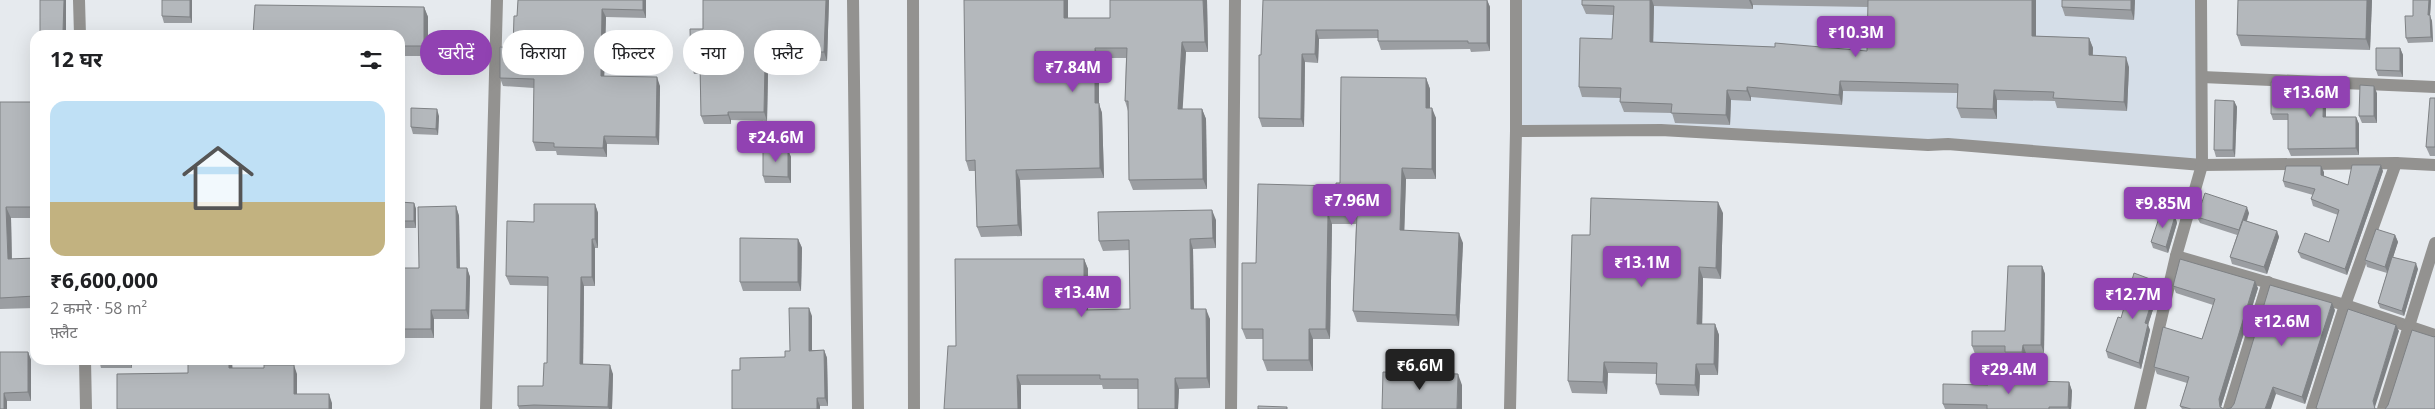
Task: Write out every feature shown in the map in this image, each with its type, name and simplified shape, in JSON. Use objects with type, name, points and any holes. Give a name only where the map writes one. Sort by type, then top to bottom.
[{"type":"street","points":[[79,0],[80,30]]},
{"type":"street","points":[[486,409],[497,0]]},
{"type":"street","points":[[853,0],[858,409]]},
{"type":"street","points":[[913,0],[914,409]]},
{"type":"street","points":[[1231,409],[1235,0]]},
{"type":"street","points":[[1510,409],[1516,131],[1516,0]]},
{"type":"street","points":[[2140,409],[2176,256],[2202,165],[2201,0]]},
{"type":"street","points":[[2202,76],[2435,87]]},
{"type":"street","points":[[1516,131],[1661,130],[1928,145],[1948,144],[2202,165],[2396,163],[2435,165]]},
{"type":"street","points":[[2312,409],[2345,305],[2396,163]]},
{"type":"street","points":[[2383,409],[2435,243]]},
{"type":"street","points":[[2176,256],[2345,305],[2435,335]]},
{"type":"street","points":[[2228,409],[2268,282]]},
{"type":"street","points":[[85,365],[86,409]]},
{"type":"shaded area","points":[[1521,0],[2201,0],[2202,165],[1661,130],[1519,131]]},
{"type":"building","points":[[40,0],[64,0],[63,30],[40,30]]},
{"type":"building","points":[[162,0],[190,0],[190,17],[162,16]]},
{"type":"building","points":[[518,0],[643,0],[643,10],[602,9],[602,30],[594,30],[594,75],[657,77],[656,137],[604,136],[603,148],[554,147],[554,143],[533,142],[534,79],[500,78],[500,47],[502,47],[502,75],[584,75],[584,30],[514,30],[514,16],[517,16]]},
{"type":"building","points":[[703,0],[826,0],[824,52],[821,52],[821,30],[754,30],[754,75],[765,75],[764,112],[728,112],[728,115],[701,116],[700,75],[744,75],[744,30],[690,30],[703,29]]},
{"type":"building","points":[[964,0],[1064,0],[1064,18],[1110,18],[1110,0],[1203,0],[1205,42],[1182,42],[1178,109],[1202,109],[1203,179],[1129,180],[1128,101],[1125,101],[1127,48],[1095,48],[1095,103],[1099,103],[1100,168],[1016,170],[1018,225],[977,227],[975,160],[966,161]]},
{"type":"building","points":[[1263,0],[1487,0],[1487,43],[1468,43],[1468,41],[1378,41],[1378,30],[1316,30],[1315,54],[1302,54],[1301,119],[1259,118],[1259,55],[1261,55]]},
{"type":"building","points":[[1582,0],[1650,0],[1650,42],[1775,47],[1775,43],[1867,51],[1868,0],[2032,0],[2032,36],[2089,38],[2089,55],[2126,57],[2124,102],[2053,98],[2054,92],[1994,90],[1993,109],[1957,108],[1958,84],[1840,81],[1839,95],[1747,87],[1747,91],[1727,90],[1726,115],[1671,113],[1672,104],[1620,102],[1621,88],[1579,87],[1580,38],[1612,39],[1614,6],[1582,5]]},
{"type":"building","points":[[2062,0],[2131,0],[2131,10],[2062,7]]},
{"type":"building","points":[[2238,0],[2367,0],[2366,39],[2237,35]]},
{"type":"building","points":[[2413,0],[2429,0],[2428,15],[2430,15],[2431,37],[2406,38],[2405,16],[2413,16]]},
{"type":"building","points":[[255,5],[424,7],[424,30],[420,30],[420,46],[405,46],[405,30],[253,30]]},
{"type":"building","points":[[2376,48],[2400,48],[2400,71],[2376,70]]},
{"type":"building","points":[[1341,77],[1426,78],[1426,108],[1432,108],[1432,169],[1402,168],[1400,230],[1459,233],[1456,315],[1353,311],[1357,214],[1328,213],[1326,329],[1309,329],[1309,360],[1263,360],[1263,329],[1242,329],[1242,263],[1256,263],[1258,184],[1336,186],[1336,183],[1340,183]]},
{"type":"building","points":[[2271,82],[2324,84],[2323,117],[2356,117],[2356,148],[2288,149],[2288,114],[2271,114]]},
{"type":"building","points":[[2360,85],[2374,86],[2374,116],[2359,116]]},
{"type":"building","points":[[2430,98],[2435,98],[2435,147],[2426,147]]},
{"type":"building","points":[[2215,100],[2234,101],[2233,150],[2214,150]]},
{"type":"building","points":[[0,102],[30,102],[30,207],[6,207],[8,259],[30,258],[30,296],[0,298]]},
{"type":"building","points":[[411,108],[437,109],[436,129],[411,127]]},
{"type":"building","points":[[763,150],[788,150],[788,177],[763,176]]},
{"type":"building","points":[[2352,165],[2381,165],[2345,269],[2298,252],[2305,233],[2329,242],[2339,210],[2311,199],[2315,189],[2283,181],[2286,166],[2321,166],[2321,175],[2348,185]]},
{"type":"building","points":[[2205,193],[2247,207],[2239,230],[2197,217]]},
{"type":"building","points":[[1591,198],[1718,202],[1716,268],[1699,267],[1697,324],[1715,324],[1714,364],[1696,364],[1695,385],[1656,384],[1657,363],[1604,362],[1603,382],[1568,381],[1572,235],[1590,235]]},
{"type":"building","points":[[405,202],[414,203],[414,221],[405,221]]},
{"type":"building","points":[[534,204],[595,204],[595,239],[592,239],[592,277],[581,277],[580,364],[610,365],[608,407],[518,406],[518,386],[543,386],[544,363],[547,363],[548,277],[506,276],[507,221],[534,222]]},
{"type":"building","points":[[456,206],[457,268],[467,268],[466,310],[431,310],[431,329],[405,329],[405,268],[419,268],[418,207]]},
{"type":"building","points":[[1212,210],[1213,238],[1190,239],[1191,309],[1206,309],[1207,378],[1175,378],[1175,409],[1138,409],[1138,379],[1100,379],[1100,375],[1017,375],[1018,409],[944,409],[948,346],[956,346],[955,259],[1084,259],[1084,310],[1130,309],[1129,240],[1099,241],[1098,212]]},
{"type":"building","points":[[2161,212],[2175,216],[2166,247],[2151,242]]},
{"type":"building","points":[[2243,220],[2277,231],[2264,267],[2230,257]]},
{"type":"building","points":[[2376,229],[2395,235],[2385,267],[2365,260]]},
{"type":"building","points":[[740,238],[798,239],[798,282],[740,282]]},
{"type":"building","points":[[2392,257],[2416,263],[2402,311],[2378,303]]},
{"type":"building","points":[[2180,259],[2255,281],[2219,399],[2220,407],[2224,409],[2191,409],[2180,406],[2189,377],[2154,367],[2163,327],[2202,339],[2215,299],[2173,286]]},
{"type":"building","points":[[2008,266],[2042,266],[2041,345],[2023,345],[2022,352],[2005,352],[2005,346],[1972,346],[1972,331],[2005,331]]},
{"type":"building","points":[[2134,273],[2158,282],[2145,323],[2148,324],[2139,363],[2106,351],[2118,317],[2121,318]]},
{"type":"building","points":[[2270,285],[2332,303],[2302,397],[2273,387],[2265,409],[2226,409],[2231,408],[2234,404]]},
{"type":"building","points":[[789,308],[809,308],[809,351],[824,350],[825,398],[817,398],[817,409],[732,409],[732,370],[740,370],[740,358],[785,357],[785,351],[790,351]]},
{"type":"building","points":[[2348,309],[2396,325],[2373,401],[2375,409],[2318,409],[2316,408]]},
{"type":"building","points":[[2412,330],[2435,336],[2435,409],[2385,409],[2388,405]]},
{"type":"building","points":[[0,352],[28,352],[28,392],[4,393],[4,409],[0,409]]},
{"type":"building","points":[[188,365],[229,365],[229,368],[264,368],[264,365],[294,365],[294,394],[329,394],[329,409],[117,409],[117,374],[188,373]]},
{"type":"building","points":[[1383,372],[1458,374],[1457,409],[1382,409]]},
{"type":"building","points":[[1988,380],[2069,382],[2068,407],[2049,407],[2049,409],[1987,409],[1987,405],[1943,404],[1943,384],[1988,385]]},
{"type":"building","points":[[1258,406],[1287,407],[1287,409],[1258,409]]}]
